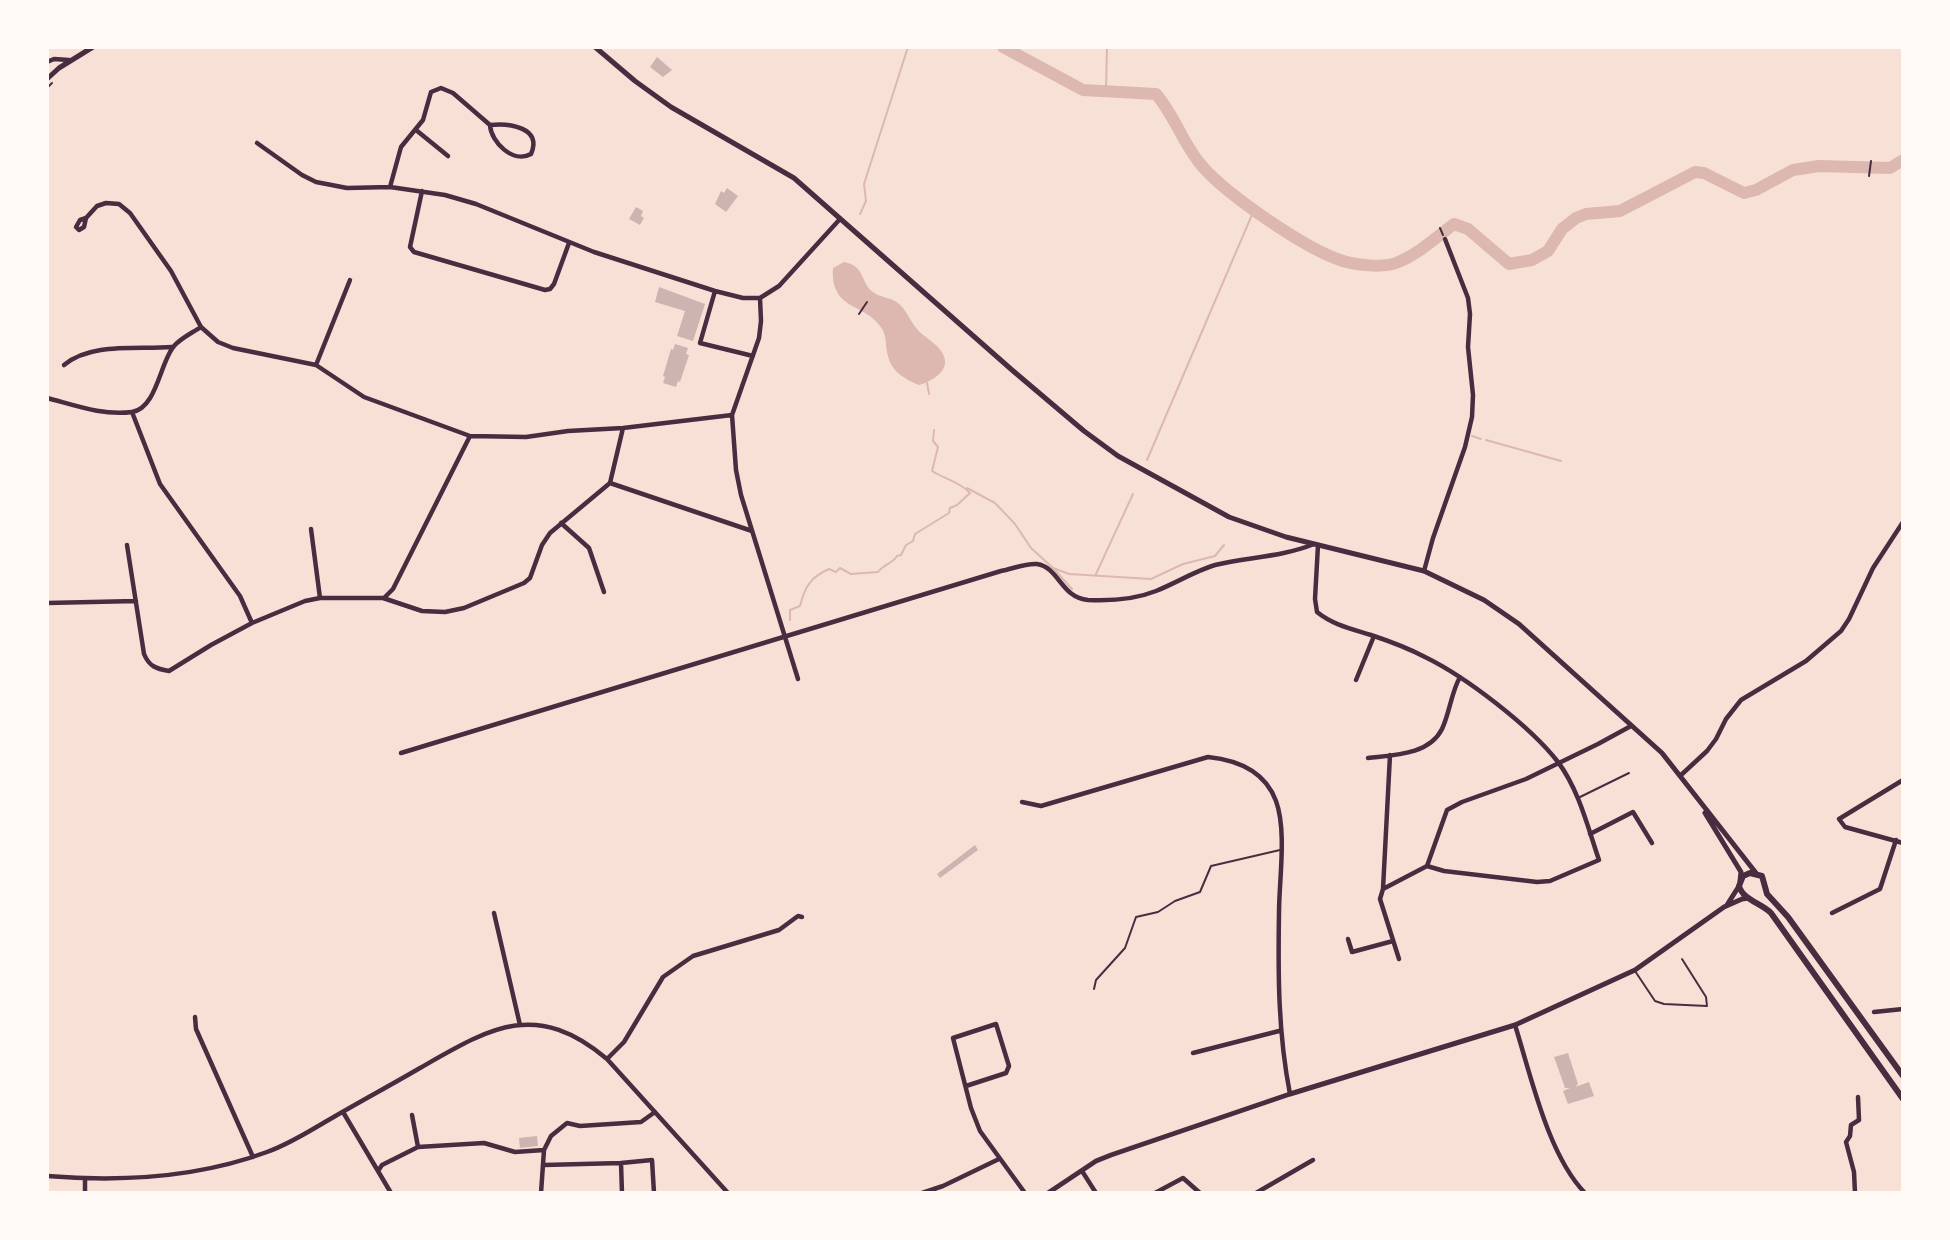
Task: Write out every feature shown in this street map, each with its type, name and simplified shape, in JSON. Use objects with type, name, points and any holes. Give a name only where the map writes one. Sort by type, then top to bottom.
[{"type":"main road","points":[[1903,1076],[1788,917],[1767,894],[1762,876],[1747,873],[1739,883],[1743,895],[1771,912],[1903,1099]]},
{"type":"main road","points":[[1751,899],[1763,893],[1765,885]]},
{"type":"street","points":[[47,79],[69,61],[93,47]]},
{"type":"street","points":[[595,47],[671,107],[794,178],[1073,422],[1118,456],[1229,517],[1275,533],[1424,571],[1484,600],[1520,624],[1662,753],[1756,873]]},
{"type":"street","points":[[47,62],[54,59],[69,61]]},
{"type":"street","points":[[390,187],[399,151],[426,114],[428,96],[433,90],[441,88],[453,93],[490,125],[492,138],[511,154],[521,158],[531,154],[534,147],[532,138],[519,126],[507,123],[490,125]]},
{"type":"street","points":[[416,130],[448,156]]},
{"type":"street","points":[[257,143],[316,182],[348,188],[390,187],[422,191],[476,204],[569,243],[743,298],[760,298],[779,286],[840,219]]},
{"type":"street","points":[[422,191],[410,247],[414,252],[545,290],[554,284],[569,243]]},
{"type":"street","points":[[86,218],[97,206],[106,203],[119,205],[130,212],[171,271],[201,327],[218,342],[233,348],[316,365],[364,397],[470,436],[526,437],[732,415]]},
{"type":"street","points":[[1424,571],[1436,527],[1465,447],[1472,417],[1468,298],[1445,239]]},
{"type":"street","points":[[316,365],[349,280]]},
{"type":"street","points":[[715,291],[700,342],[753,356]]},
{"type":"street","points":[[760,298],[761,321],[753,356],[732,415],[736,470],[797,678]]},
{"type":"street","points":[[47,398],[95,411],[132,412],[150,399],[173,347],[201,327]]},
{"type":"street","points":[[64,365],[91,352],[173,347]]},
{"type":"street","points":[[132,412],[160,484],[240,596],[252,623]]},
{"type":"street","points":[[127,545],[144,654],[147,662],[169,671],[252,623],[305,601],[320,598],[383,598],[422,611],[445,612],[464,608],[512,589],[530,578],[542,545],[561,523],[610,483],[623,428]]},
{"type":"street","points":[[383,598],[393,589],[470,436]]},
{"type":"street","points":[[610,483],[752,531]]},
{"type":"street","points":[[1680,776],[1707,751],[1741,700],[1805,661],[1841,631],[1873,568],[1903,522]]},
{"type":"street","points":[[561,523],[589,548],[604,592]]},
{"type":"street","points":[[311,529],[320,598]]},
{"type":"street","points":[[1316,544],[1317,612],[1328,621],[1425,657],[1460,677],[1522,727],[1558,763],[1577,798],[1599,860],[1550,881],[1518,881],[1444,871],[1427,866]]},
{"type":"street","points":[[401,753],[1035,564],[1044,566],[1074,597],[1086,600],[1108,599],[1153,592],[1204,568],[1293,552],[1316,544]]},
{"type":"street","points":[[47,603],[136,601]]},
{"type":"street","points":[[1356,680],[1374,636]]},
{"type":"street","points":[[1368,758],[1413,751],[1429,745],[1441,729],[1454,687],[1460,677]]},
{"type":"street","points":[[1383,889],[1427,866],[1447,810],[1558,763],[1631,726]]},
{"type":"street","points":[[1390,755],[1383,889],[1380,898],[1399,959]]},
{"type":"street","points":[[1022,802],[1041,806],[1197,759],[1220,758],[1246,765],[1256,772],[1277,802],[1280,850],[1277,984],[1279,1031],[1290,1094]]},
{"type":"street","points":[[1903,780],[1839,819],[1845,827],[1903,843]]},
{"type":"street","points":[[1699,802],[1741,872],[1739,883],[1724,907]]},
{"type":"street","points":[[1590,834],[1633,812],[1652,843]]},
{"type":"street","points":[[1832,913],[1880,889],[1896,840]]},
{"type":"street","points":[[1048,1193],[1111,1154],[1290,1094],[1515,1024],[1635,970],[1724,907],[1742,899],[1751,899]]},
{"type":"street","points":[[494,913],[520,1026]]},
{"type":"street","points":[[607,1059],[624,1042],[663,977],[693,957],[779,930],[798,916],[802,917]]},
{"type":"street","points":[[1348,939],[1352,952],[1393,941]]},
{"type":"street","points":[[1874,1012],[1903,1009]]},
{"type":"street","points":[[195,1017],[195,1029],[253,1157]]},
{"type":"street","points":[[966,1086],[1006,1073],[1009,1066],[996,1024],[953,1038],[971,1108],[980,1131],[1025,1193]]},
{"type":"street","points":[[1515,1024],[1555,1147],[1566,1170],[1585,1193]]},
{"type":"street","points":[[47,1176],[85,1179],[166,1176],[212,1169],[253,1157],[305,1134],[459,1044],[497,1029],[533,1025],[568,1033],[590,1045],[607,1059],[729,1193]]},
{"type":"street","points":[[1193,1053],[1279,1031]]},
{"type":"street","points":[[1855,1193],[1854,1172],[1846,1142],[1850,1136],[1851,1125],[1859,1120],[1858,1097]]},
{"type":"street","points":[[343,1112],[391,1193]]},
{"type":"street","points":[[541,1193],[544,1150],[551,1136],[567,1123],[580,1126],[641,1122],[655,1112]]},
{"type":"street","points":[[412,1115],[418,1147]]},
{"type":"street","points":[[378,1171],[382,1166],[418,1147],[485,1143],[516,1152],[544,1150]]},
{"type":"street","points":[[922,1193],[999,1159]]},
{"type":"street","points":[[544,1165],[652,1160],[654,1193]]},
{"type":"street","points":[[1256,1193],[1313,1160]]},
{"type":"street","points":[[621,1163],[622,1193]]},
{"type":"street","points":[[1082,1171],[1096,1193]]},
{"type":"street","points":[[1155,1193],[1183,1178],[1200,1193]]},
{"type":"street","points":[[85,1179],[85,1193]]},
{"type":"lane","points":[[1577,798],[1629,773]]},
{"type":"lane","points":[[1094,989],[1097,980],[1125,948],[1136,917],[1158,912],[1175,901],[1200,892],[1212,866],[1280,850]]},
{"type":"lane","points":[[1635,970],[1655,1002],[1707,1006],[1706,997],[1682,960]]},
{"type":"path","points":[[1869,176],[1871,161]]},
{"type":"path","points":[[1440,228],[1445,239]]},
{"type":"path","points":[[859,314],[867,302]]},
{"type":"shaded area","points":[[844,262],[856,267],[873,292],[901,306],[917,329],[939,348],[945,363],[936,377],[919,385],[894,369],[880,326],[842,299],[837,292],[833,268]]},
{"type":"building","points":[[657,57],[672,70],[663,77],[650,67]]},
{"type":"building","points":[[727,188],[738,196],[726,212],[715,204],[721,191],[724,193]]},
{"type":"building","points":[[636,207],[643,211],[641,216],[644,218],[640,225],[629,219]]},
{"type":"building","points":[[659,287],[705,304],[693,341],[677,336],[685,311],[655,302]]},
{"type":"building","points":[[675,344],[688,348],[686,354],[689,355],[676,387],[663,383],[671,349],[673,350]]},
{"type":"building","points":[[975,845],[978,850],[940,878],[937,874]]},
{"type":"building","points":[[1568,1053],[1578,1084],[1575,1087],[1589,1082],[1594,1096],[1568,1104],[1563,1091],[1570,1088],[1565,1088],[1554,1057]]},
{"type":"building","points":[[537,1136],[538,1146],[520,1148],[519,1138]]},
{"type":"waterway","points":[[860,214],[866,201],[864,184],[908,47]]},
{"type":"waterway","points":[[1003,47],[1083,90],[1156,94],[1169,111],[1195,157],[1230,192],[1309,246],[1343,261],[1362,265],[1384,265],[1404,260],[1454,224],[1468,229],[1509,264],[1532,260],[1548,251],[1562,229],[1576,218],[1586,214],[1620,211],[1695,172],[1704,173],[1744,193],[1756,190],[1793,170],[1819,166],[1890,168],[1903,160]]},
{"type":"waterway","points":[[1106,90],[1107,47]]},
{"type":"waterway","points":[[1147,460],[1254,210]]},
{"type":"waterway","points":[[927,383],[929,394]]},
{"type":"waterway","points":[[790,620],[790,610],[800,606],[804,593],[818,575],[829,569],[836,572],[840,568],[851,574],[878,572],[901,555],[906,545],[913,541],[915,534],[949,513],[950,508],[970,493],[957,483],[932,471],[938,447],[933,441],[934,430]]},
{"type":"waterway","points":[[1472,436],[1481,439]]},
{"type":"waterway","points":[[1486,440],[1561,461]]},
{"type":"waterway","points":[[967,488],[995,503],[1015,524],[1031,548],[1053,568],[1069,574],[1151,579],[1183,564],[1215,556],[1224,545]]},
{"type":"waterway","points":[[1096,574],[1133,494]]},
{"type":"waterway","points":[[1054,569],[1072,589]]}]
